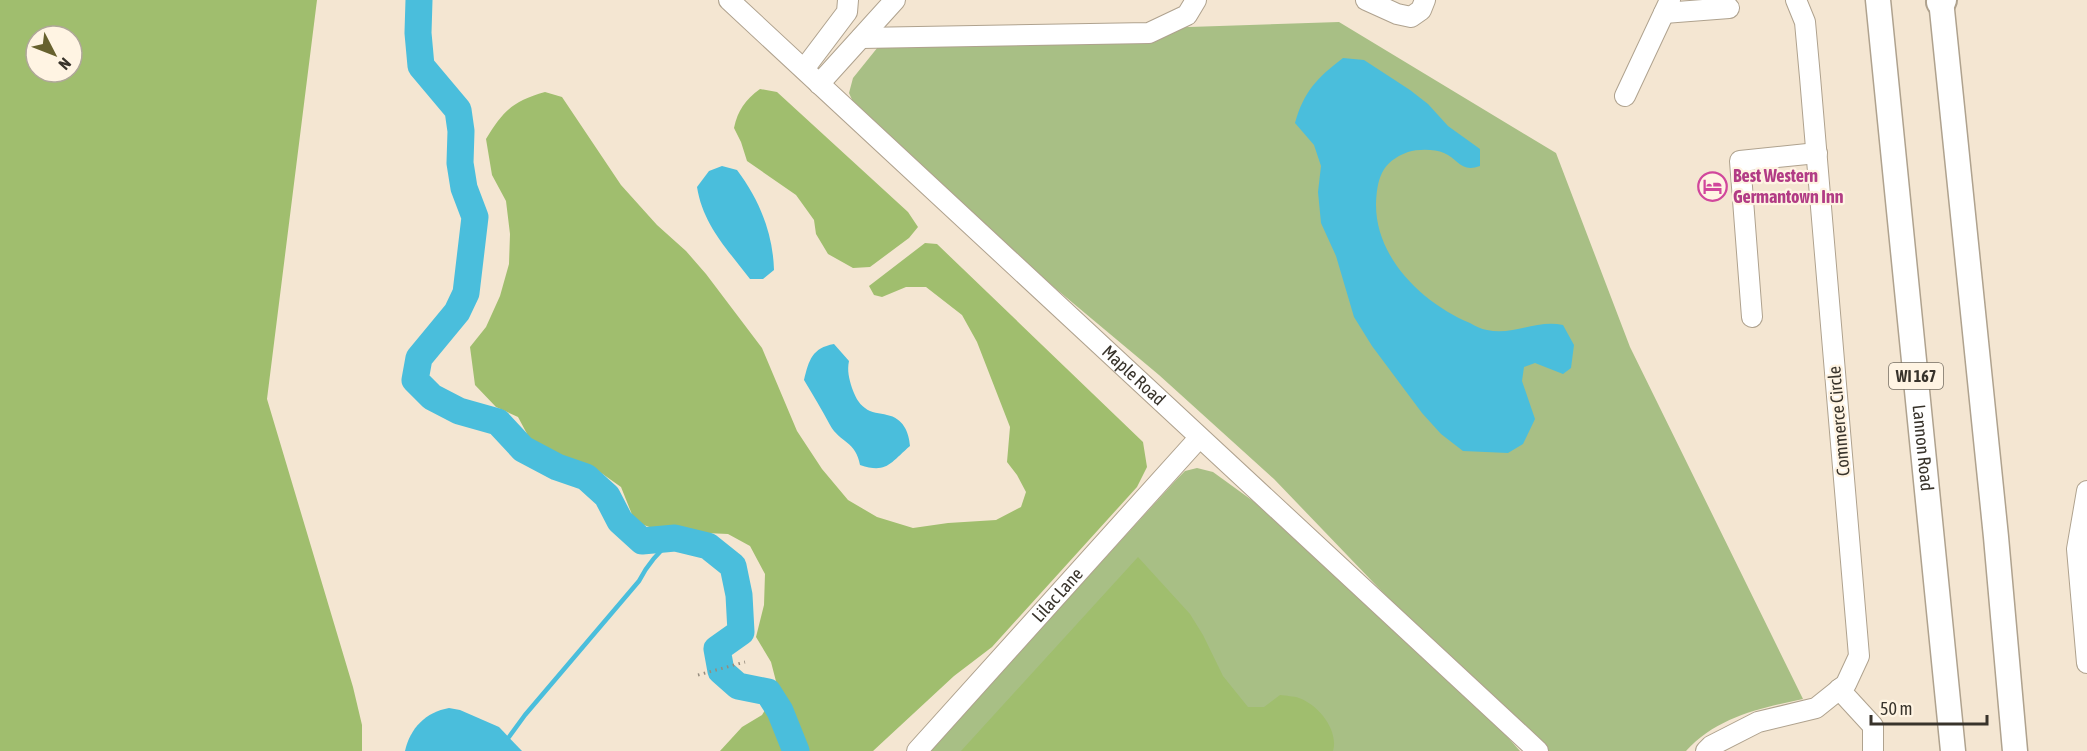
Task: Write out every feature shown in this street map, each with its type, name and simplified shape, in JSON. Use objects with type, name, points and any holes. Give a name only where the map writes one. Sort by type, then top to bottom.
[{"type":"main road","name":"Lannon Road","points":[[1878,0],[1956,745]]},
{"type":"main road","points":[[1942,1],[1996,537],[2015,751]]},
{"type":"street","name":"Maple Road","points":[[729,0],[1538,751]]},
{"type":"street","points":[[804,69],[848,12],[848,0]]},
{"type":"street","points":[[819,84],[895,0]]},
{"type":"street","points":[[861,38],[1149,33],[1187,15],[1196,0]]},
{"type":"street","points":[[1366,0],[1397,14],[1411,17],[1421,10],[1425,0]]},
{"type":"street","name":"Commerce Circle","points":[[1720,747],[1758,722],[1816,708],[1846,684],[1859,656],[1817,153],[1804,22],[1796,0]]},
{"type":"street","points":[[1625,96],[1667,7],[1729,8]]},
{"type":"street","points":[[1752,317],[1740,161],[1817,153]]},
{"type":"street","name":"Lilac Lane","points":[[917,751],[1199,438]]},
{"type":"street","points":[[2087,491],[2077,549],[2087,663]]},
{"type":"street","points":[[1839,689],[1873,726],[1873,751]]},
{"type":"path","points":[[698,675],[745,662]]},
{"type":"green space","points":[[0,0],[317,0],[267,399],[353,687],[362,725],[362,751],[0,751]]},
{"type":"green space","points":[[1339,22],[1556,153],[1630,347],[1803,699],[1755,710],[1725,722],[1698,739],[1686,751],[1548,751],[1395,605],[1274,479],[1159,375],[1043,278],[853,102],[849,93],[853,78],[886,37]]},
{"type":"green space","points":[[760,89],[777,92],[908,212],[918,227],[909,238],[870,267],[853,268],[828,254],[816,234],[814,220],[796,195],[747,161],[734,128],[743,106]]},
{"type":"green space","points":[[545,92],[562,97],[621,185],[706,274],[762,348],[797,431],[822,469],[848,500],[877,517],[913,528],[996,520],[1021,507],[1026,492],[1007,462],[1010,427],[977,342],[962,315],[926,287],[906,287],[882,297],[874,295],[869,286],[925,243],[937,244],[1143,442],[1147,467],[1137,487],[992,647],[954,676],[873,751],[720,751],[742,727],[762,715],[778,689],[771,662],[756,637],[764,605],[765,574],[750,546],[728,534],[661,531],[635,522],[621,487],[597,470],[579,467],[533,445],[518,417],[496,407],[475,385],[470,347],[486,327],[500,296],[509,264],[510,234],[506,201],[492,175],[486,139],[510,108],[525,99]]},
{"type":"green space","points":[[1197,468],[1213,472],[1282,522],[1489,716],[1520,751],[929,751],[1177,479],[1185,471]]},
{"type":"green space","points":[[1138,557],[1190,614],[1223,676],[1248,707],[1264,707],[1280,695],[1297,697],[1306,701],[1314,706],[1330,727],[1334,743],[1333,751],[961,751]]},
{"type":"water","points":[[1343,58],[1364,60],[1410,90],[1428,104],[1448,126],[1480,149],[1480,166],[1474,168],[1464,167],[1440,152],[1421,150],[1399,156],[1382,172],[1376,205],[1378,225],[1384,244],[1406,277],[1436,304],[1480,328],[1506,331],[1544,324],[1563,325],[1574,345],[1571,368],[1563,374],[1535,363],[1524,367],[1522,381],[1535,419],[1523,444],[1508,453],[1463,451],[1441,434],[1422,413],[1372,346],[1354,317],[1336,256],[1321,223],[1318,192],[1321,166],[1314,145],[1295,123],[1307,94],[1326,72]]},
{"type":"water","points":[[722,166],[737,170],[745,181],[768,230],[774,270],[763,279],[750,279],[725,247],[700,201],[697,187],[709,171]]},
{"type":"water","points":[[834,344],[849,361],[850,381],[860,404],[870,411],[897,419],[907,431],[910,446],[888,465],[876,468],[860,465],[855,451],[834,431],[804,380],[808,366],[816,352]]},
{"type":"water","points":[[449,708],[460,710],[499,727],[522,751],[405,751],[411,735],[420,722],[433,713]]},
{"type":"waterway","points":[[419,0],[418,33],[421,66],[458,110],[461,131],[460,163],[464,188],[475,217],[466,293],[457,312],[419,358],[415,380],[432,397],[459,411],[498,422],[523,449],[557,467],[586,477],[607,496],[620,521],[642,541],[675,538],[708,546],[733,566],[739,595],[741,632],[717,649],[721,671],[738,686],[768,692],[780,711],[796,751]]},
{"type":"waterway","points":[[509,737],[639,581],[655,557],[675,538]]},
{"type":"place","name":"Best Western Germantown Inn","points":[[1712,186]]}]
